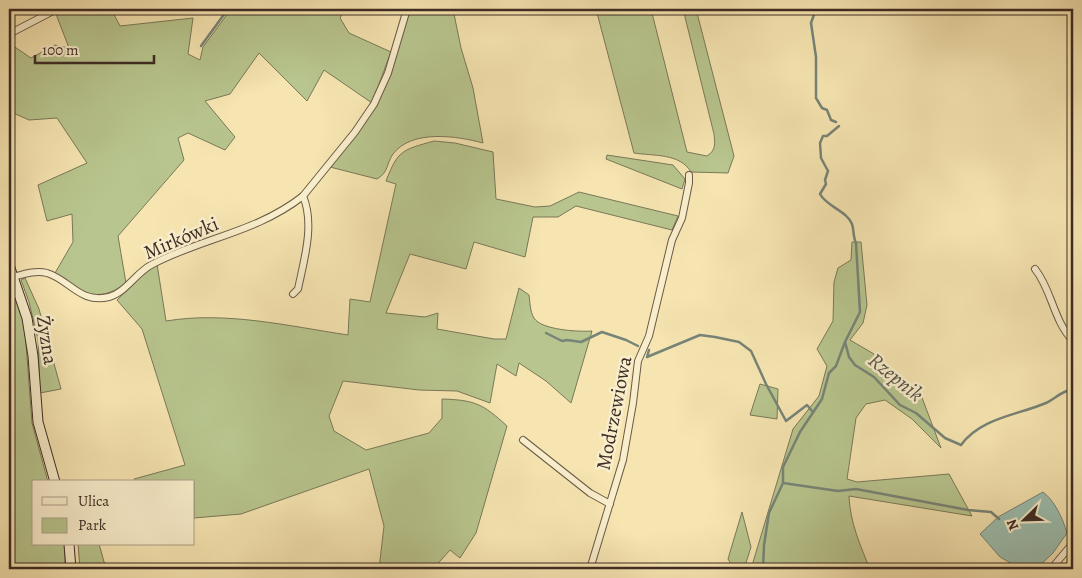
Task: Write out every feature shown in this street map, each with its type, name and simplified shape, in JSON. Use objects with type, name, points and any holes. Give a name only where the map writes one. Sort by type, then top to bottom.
[{"type":"street","points":[[9,34],[57,9]]},
{"type":"street","name":"Mirkówki","points":[[14,277],[30,272],[45,273],[56,276],[87,298],[109,297],[122,289],[149,266],[180,252],[272,217],[303,196],[374,104],[388,73],[407,9]]},
{"type":"street","name":"Modrzewiowa","points":[[590,569],[623,460],[638,362],[649,336],[672,240],[682,218],[689,175]]},
{"type":"street","points":[[293,294],[298,290],[306,247],[308,208],[303,196]]},
{"type":"street","name":"Żyzna","points":[[9,265],[27,318],[33,356],[38,422],[53,480]]},
{"type":"street","points":[[1035,269],[1044,280],[1058,320],[1073,340]]},
{"type":"street","points":[[522,440],[590,493],[610,504]]},
{"type":"street","points":[[1050,569],[1073,543]]},
{"type":"street","points":[[69,546],[71,569]]},
{"type":"green space","points":[[66,9],[111,9],[120,26],[193,18],[188,54],[200,60],[203,47],[231,9],[345,9],[340,18],[349,33],[391,52],[372,103],[324,70],[307,101],[259,53],[230,94],[205,101],[235,137],[225,150],[188,133],[178,138],[184,160],[118,236],[126,283],[116,290],[98,295],[73,286],[55,273],[73,242],[72,214],[47,221],[38,185],[87,163],[57,118],[29,120],[9,111],[9,43],[31,58],[55,45],[69,48],[56,14]]},
{"type":"green space","points":[[409,9],[453,9],[461,48],[473,88],[483,143],[461,138],[435,136],[411,141],[401,146],[393,154],[385,171],[377,179],[330,167],[373,109]]},
{"type":"green space","points":[[596,9],[651,9],[687,152],[707,156],[714,147],[714,134],[683,9],[696,9],[734,156],[728,173],[691,172],[680,161],[673,158],[634,153]]},
{"type":"green space","points":[[434,141],[455,143],[493,152],[496,199],[535,207],[550,206],[579,192],[678,216],[672,230],[576,206],[558,217],[533,217],[525,257],[474,242],[466,269],[410,254],[386,313],[425,317],[438,313],[437,329],[494,339],[506,339],[519,288],[529,295],[532,313],[538,322],[552,328],[592,331],[571,403],[546,381],[519,363],[516,376],[497,364],[490,403],[457,391],[419,390],[343,381],[329,416],[334,431],[366,450],[429,433],[442,418],[442,399],[471,402],[485,408],[507,426],[476,533],[460,558],[450,550],[433,569],[379,569],[384,526],[369,469],[241,514],[195,518],[195,480],[134,480],[185,465],[142,329],[117,300],[157,264],[166,321],[189,318],[234,319],[348,335],[350,299],[370,302],[396,184],[386,181],[398,157],[408,149]]},
{"type":"green space","points":[[607,155],[673,165],[685,179],[682,189],[606,159]]},
{"type":"green space","points":[[852,242],[861,242],[867,305],[863,323],[850,340],[874,354],[896,387],[918,387],[941,448],[912,419],[885,400],[866,404],[856,418],[847,479],[857,482],[949,474],[972,516],[849,496],[853,524],[870,569],[751,569],[793,429],[819,396],[827,366],[817,349],[833,321],[834,282],[838,268],[851,260]]},
{"type":"green space","points":[[9,275],[24,317],[32,423],[47,480],[32,480],[32,546],[65,546],[65,569],[9,569]]},
{"type":"green space","points":[[25,278],[39,309],[61,389],[40,393],[38,340],[29,302],[21,280]]},
{"type":"green space","points":[[760,384],[778,389],[777,419],[750,415]]},
{"type":"green space","points":[[742,512],[751,547],[744,569],[734,569],[728,559]]},
{"type":"green space","points":[[78,546],[100,546],[106,569],[80,569]]},
{"type":"shaded area","points":[[1043,492],[1058,511],[1067,533],[1053,553],[1036,569],[1021,569],[1000,557],[980,534],[998,517]]},
{"type":"waterway","points":[[201,46],[228,9]]},
{"type":"waterway","points":[[816,9],[811,23],[816,57],[816,98],[822,108],[827,110],[831,120],[836,122]]},
{"type":"waterway","points":[[839,126],[827,136],[823,136],[820,143],[821,158],[828,171],[825,180],[826,184],[820,194],[849,219],[856,243],[860,312],[845,342]]},
{"type":"waterway","points":[[546,333],[562,341],[581,342],[602,332],[638,346]]},
{"type":"waterway","points":[[649,350],[647,357],[700,335],[739,342],[751,351],[786,421],[807,405],[812,411]]},
{"type":"waterway","name":"Rzepnik","points":[[763,569],[764,545],[769,513],[783,483],[783,467],[800,432],[822,399],[829,373],[836,366],[845,342],[849,357],[855,365],[874,377],[900,405],[916,413],[945,438],[961,445],[969,436],[989,423],[1046,403],[1063,393],[1073,390]]},
{"type":"waterway","points":[[783,483],[838,491],[856,489],[968,510],[991,512],[999,519]]}]
